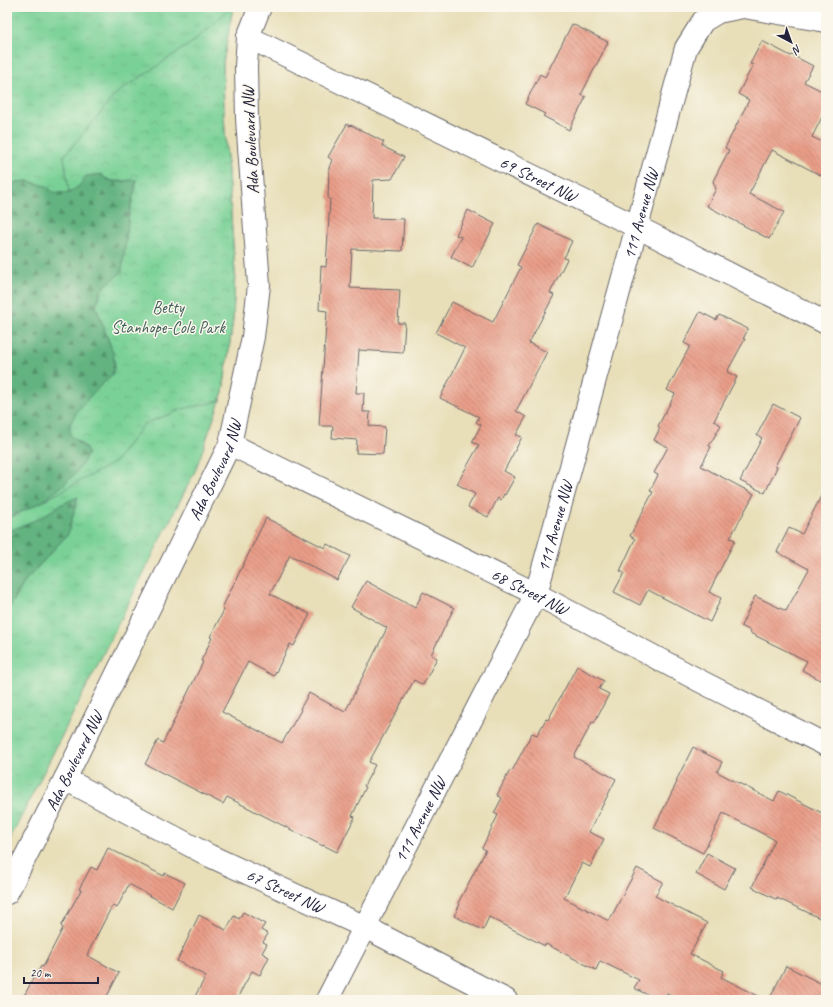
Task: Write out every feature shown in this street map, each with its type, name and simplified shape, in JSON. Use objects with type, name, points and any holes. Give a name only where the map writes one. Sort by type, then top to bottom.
[{"type":"street","name":"Ada Boulevard NW","points":[[7,893],[65,779],[230,444],[253,336],[259,285],[248,120],[246,66],[248,38],[260,7]]},
{"type":"street","points":[[743,7],[826,21]]},
{"type":"street","name":"111 Avenue NW","points":[[327,1000],[536,594],[686,48],[703,21],[718,12],[743,7]]},
{"type":"street","name":"69 Street NW","points":[[248,38],[637,227],[826,323]]},
{"type":"street","name":"68 Street NW","points":[[230,444],[536,594],[702,682],[826,745]]},
{"type":"street","name":"67 Street NW","points":[[65,779],[210,856],[365,927],[506,1000]]},
{"type":"green space","points":[[7,7],[233,7],[223,63],[224,116],[235,272],[233,320],[223,392],[196,469],[7,845]]},
{"type":"green space","name":"Betty Stanhope-Cole Park","points":[[231,7],[233,7],[223,63],[224,116],[235,272],[233,320],[223,392],[219,401],[183,409],[144,424],[115,462],[42,502],[56,492],[80,468],[84,461],[88,453],[85,447],[70,435],[70,425],[76,413],[92,394],[112,375],[115,365],[113,352],[96,306],[102,289],[122,272],[129,215],[137,180],[113,181],[105,178],[101,174],[86,176],[80,185],[69,193],[64,156],[117,93],[194,41]]},
{"type":"green space","points":[[614,7],[667,7],[623,14]]},
{"type":"green space","points":[[101,174],[109,180],[118,182],[137,179],[129,215],[122,273],[102,289],[96,306],[113,352],[115,365],[112,375],[92,394],[76,413],[77,442],[85,447],[88,453],[83,464],[64,485],[42,502],[7,519],[7,188],[16,182],[28,181],[46,186],[53,192],[69,193],[80,185],[86,176]]},
{"type":"green space","points":[[78,497],[68,534],[26,580],[7,612],[7,532],[40,518],[60,505]]},
{"type":"building","points":[[572,24],[608,42],[581,95],[586,97],[569,130],[543,116],[545,114],[525,104],[540,74],[545,77]]},
{"type":"building","points":[[762,41],[813,66],[804,82],[826,93],[826,109],[812,137],[826,144],[826,178],[772,150],[749,194],[784,212],[769,239],[707,206],[716,189],[713,181],[729,150],[725,148],[749,100],[738,94],[753,65],[750,64]]},
{"type":"building","points":[[347,124],[384,142],[382,146],[404,157],[392,179],[373,180],[372,218],[404,219],[402,251],[352,249],[350,288],[400,290],[398,323],[405,323],[403,353],[359,350],[356,393],[364,393],[363,412],[370,412],[369,426],[385,427],[383,454],[356,453],[357,440],[332,438],[333,426],[319,426],[327,311],[319,310],[321,266],[326,267],[330,199],[328,199],[329,168],[332,160],[328,157]]},
{"type":"building","points":[[468,210],[495,224],[472,268],[451,257],[461,237],[456,235]]},
{"type":"building","points":[[538,224],[572,241],[564,258],[567,259],[550,293],[554,295],[529,343],[547,352],[516,411],[526,417],[516,435],[522,437],[504,471],[515,477],[501,500],[498,498],[488,517],[468,507],[475,494],[457,484],[479,445],[472,442],[481,425],[476,422],[479,417],[440,398],[465,348],[436,333],[452,302],[493,322],[521,267],[517,265]]},
{"type":"building","points":[[700,312],[716,320],[719,315],[748,329],[743,339],[745,339],[727,372],[737,377],[714,421],[721,425],[709,446],[711,447],[701,466],[754,494],[730,538],[735,540],[709,592],[721,598],[710,622],[648,590],[640,605],[614,592],[624,573],[620,571],[635,539],[630,536],[653,492],[650,491],[658,475],[654,473],[668,447],[654,440],[660,428],[658,426],[675,394],[667,390],[690,346],[684,343]]},
{"type":"building","points":[[773,404],[800,418],[775,466],[777,467],[765,493],[740,481],[762,438],[757,435]]},
{"type":"building","points":[[826,486],[826,683],[802,670],[807,661],[750,633],[751,631],[741,626],[755,596],[786,611],[809,569],[777,552],[789,528],[802,534]]},
{"type":"building","points":[[266,518],[325,548],[327,544],[350,556],[337,580],[290,555],[270,594],[310,614],[294,646],[290,644],[274,676],[248,662],[222,712],[282,743],[309,693],[345,712],[387,628],[351,607],[366,581],[415,608],[423,592],[454,608],[431,655],[437,658],[423,685],[414,680],[369,762],[375,765],[364,786],[366,787],[352,816],[355,817],[337,852],[227,797],[223,804],[145,764],[158,740],[163,743],[203,662],[201,661],[212,638],[210,637],[224,610],[222,608]]},
{"type":"building","points":[[577,666],[604,681],[599,689],[609,694],[594,723],[592,722],[574,757],[616,779],[589,832],[604,839],[590,867],[582,863],[564,898],[609,921],[637,868],[663,882],[655,896],[707,923],[690,954],[724,971],[721,977],[766,1000],[681,1000],[667,993],[664,1000],[658,1000],[634,988],[639,980],[600,961],[596,970],[489,917],[483,930],[454,916],[460,904],[458,903],[486,850],[482,848],[498,815],[494,813],[502,798],[497,795],[510,770],[512,771],[532,733],[537,735],[546,719],[548,720]]},
{"type":"building","points":[[693,747],[722,762],[717,772],[774,801],[779,791],[826,815],[826,921],[777,898],[777,900],[752,887],[775,840],[723,813],[703,853],[654,828]]},
{"type":"building","points":[[108,848],[164,876],[165,873],[185,883],[172,908],[129,884],[117,908],[112,906],[87,955],[119,973],[105,1000],[22,1000],[37,971],[38,972],[41,966],[43,967],[63,928],[61,926],[81,890],[79,889],[91,867],[97,870]]},
{"type":"building","points":[[707,853],[735,868],[724,889],[696,874]]},
{"type":"building","points":[[243,912],[265,924],[261,930],[268,934],[263,942],[267,944],[262,953],[269,957],[260,975],[252,971],[236,1000],[193,1000],[206,976],[177,961],[199,915],[226,930],[234,916],[239,919]]},
{"type":"building","points":[[786,966],[826,986],[826,1000],[769,1000]]}]
